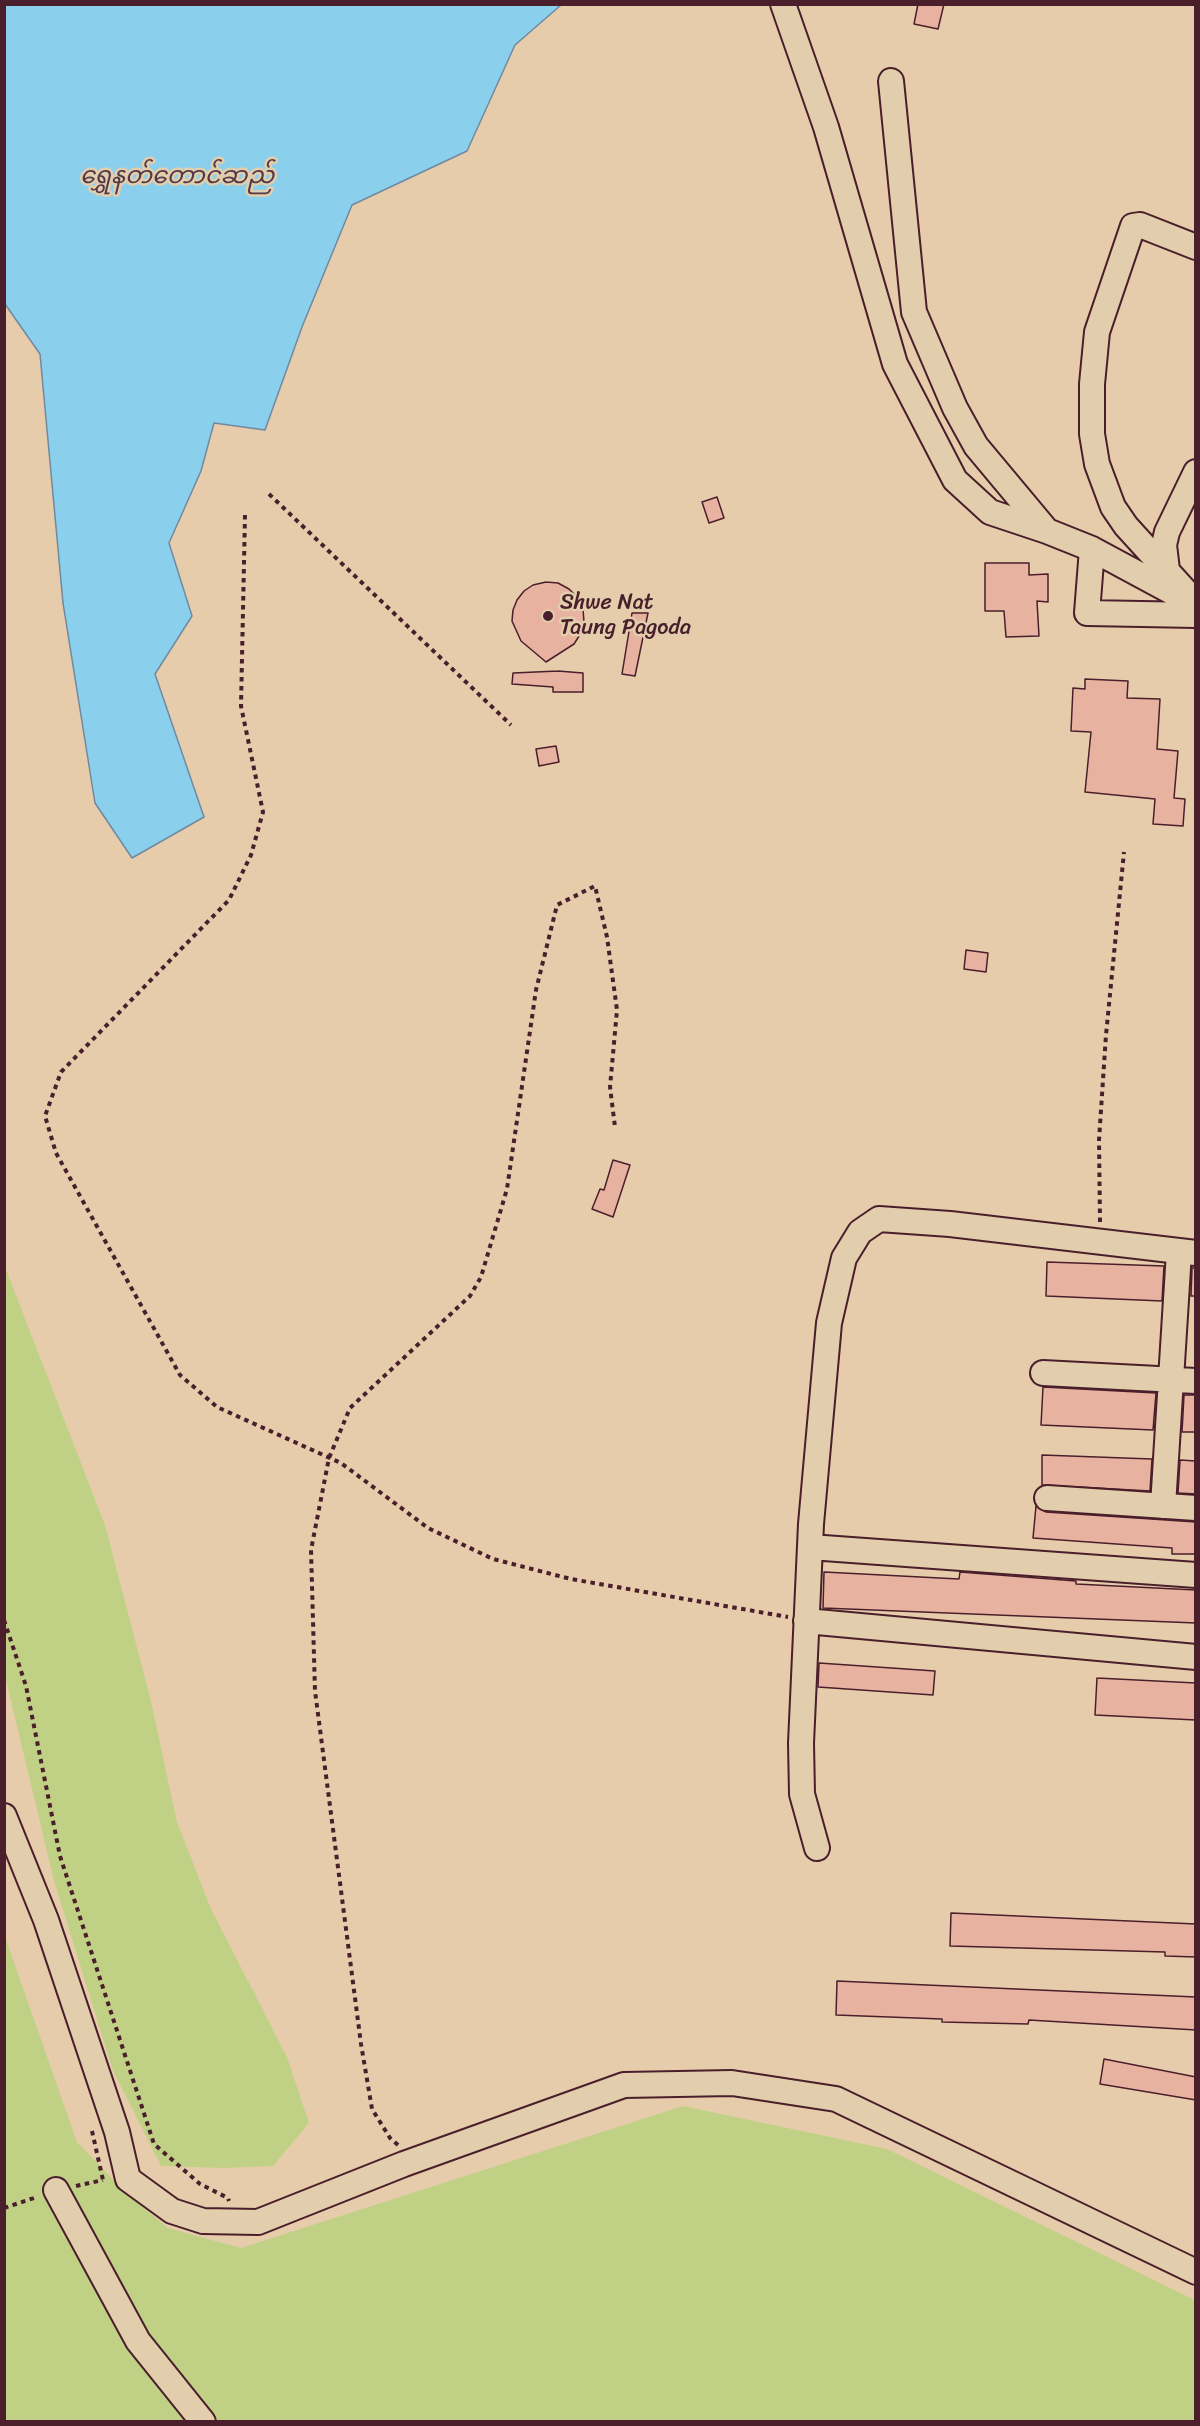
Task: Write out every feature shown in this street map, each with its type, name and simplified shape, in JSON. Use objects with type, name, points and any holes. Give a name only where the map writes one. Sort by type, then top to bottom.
[{"type":"street","points":[[783,4],[826,127],[895,364],[955,480],[990,512],[1092,549],[1196,604]]},
{"type":"street","points":[[891,81],[914,312],[955,408],[976,446],[1047,531]]},
{"type":"street","points":[[1196,247],[1140,225],[1133,226],[1097,332],[1093,374],[1092,434],[1096,464],[1113,507],[1126,526],[1196,604]]},
{"type":"street","points":[[1167,570],[1164,545],[1167,532],[1196,472]]},
{"type":"street","points":[[1092,549],[1087,614],[1196,615]]},
{"type":"street","points":[[817,1848],[802,1794],[802,1693],[810,1547],[829,1323],[844,1258],[860,1232],[879,1220],[950,1224],[1187,1252],[1171,1380],[1163,1506]]},
{"type":"street","points":[[1043,1373],[1196,1381]]},
{"type":"street","points":[[1047,1498],[1196,1508]]},
{"type":"street","points":[[810,1547],[1196,1575]]},
{"type":"street","points":[[806,1621],[1196,1657]]},
{"type":"street","points":[[4,1816],[46,1920],[117,2132],[128,2179],[172,2211],[203,2221],[258,2222],[624,2085],[732,2083],[836,2098],[1196,2272]]},
{"type":"street","points":[[56,2190],[138,2341],[203,2421]]},
{"type":"path","points":[[268,494],[511,725]]},
{"type":"path","points":[[246,515],[241,706],[263,812],[251,855],[229,900],[62,1072],[45,1116],[56,1153],[180,1375],[217,1407],[341,1463],[428,1528],[493,1559],[571,1579],[806,1621]]},
{"type":"path","points":[[1101,1242],[1099,1140],[1106,1035],[1124,852]]},
{"type":"path","points":[[416,2161],[390,2138],[372,2109],[361,2044],[315,1691],[311,1550],[329,1458],[350,1408],[470,1296],[481,1277],[507,1189],[536,990],[557,905],[595,886],[607,937],[617,1010],[610,1087],[615,1127]]},
{"type":"path","points":[[4,1620],[27,1686],[60,1856],[154,2144],[200,2184],[228,2199],[232,2222]]},
{"type":"green space","points":[[5,1267],[105,1525],[151,1701],[177,1822],[211,1909],[287,2057],[309,2123],[273,2166],[224,2168],[161,2166],[113,2071],[54,1881],[5,1676]]},
{"type":"green space","points":[[4,1934],[77,2142],[128,2195],[168,2228],[241,2248],[683,2106],[887,2149],[1195,2300],[1195,2421],[5,2421]]},
{"type":"water","name":"ရွှေနတ်တောင်ဆည်","points":[[4,5],[561,5],[515,45],[467,151],[352,205],[302,327],[265,430],[214,423],[201,471],[169,543],[192,616],[155,674],[204,817],[132,858],[95,803],[63,603],[40,354],[5,304]]},
{"type":"building","points":[[918,4],[944,4],[938,29],[914,24]]},
{"type":"building","points":[[717,497],[724,518],[709,523],[702,502]]},
{"type":"building","points":[[985,563],[1029,563],[1029,575],[1048,574],[1048,602],[1037,601],[1039,636],[1006,637],[1004,611],[985,611]]},
{"type":"building","name":"Shwe Nat Taung Pagoda","points":[[546,582],[558,583],[578,598],[583,609],[584,622],[581,633],[574,644],[546,662],[521,641],[512,621],[517,600],[524,591],[533,585]]},
{"type":"building","points":[[632,613],[648,613],[635,676],[622,674]]},
{"type":"building","points":[[558,671],[583,673],[583,692],[553,692],[553,687],[512,684],[513,673]]},
{"type":"building","points":[[1085,679],[1128,681],[1127,698],[1160,699],[1157,749],[1178,751],[1174,798],[1185,799],[1183,826],[1153,824],[1155,799],[1085,792],[1091,732],[1071,731],[1073,688],[1085,689]]},
{"type":"building","points":[[556,746],[559,762],[539,766],[536,749]]},
{"type":"building","points":[[966,950],[988,953],[986,972],[964,969]]},
{"type":"building","points":[[613,1160],[630,1165],[613,1217],[592,1209],[600,1189],[604,1190]]},
{"type":"building","points":[[1047,1262],[1164,1266],[1162,1301],[1046,1296]]},
{"type":"building","points":[[1192,1268],[1196,1268],[1196,1296],[1191,1296]]},
{"type":"building","points":[[1043,1387],[1156,1393],[1153,1430],[1041,1425]]},
{"type":"building","points":[[1184,1395],[1196,1395],[1196,1432],[1182,1432]]},
{"type":"building","points":[[1042,1455],[1152,1459],[1150,1491],[1042,1485]]},
{"type":"building","points":[[1180,1460],[1196,1461],[1196,1494],[1178,1493]]},
{"type":"building","points":[[1036,1506],[1046,1512],[1196,1522],[1196,1554],[1172,1554],[1172,1548],[1033,1538]]},
{"type":"building","points":[[824,1572],[959,1579],[960,1572],[1076,1581],[1076,1584],[1196,1590],[1196,1623],[823,1608]]},
{"type":"building","points":[[819,1663],[935,1671],[933,1695],[818,1687]]},
{"type":"building","points":[[1097,1678],[1196,1683],[1196,1720],[1095,1715]]},
{"type":"building","points":[[951,1913],[1196,1924],[1196,1957],[1165,1956],[1165,1952],[950,1946]]},
{"type":"building","points":[[837,1981],[1196,1997],[1196,2030],[1029,2020],[1028,2024],[942,2022],[942,2019],[836,2015]]},
{"type":"building","points":[[1104,2059],[1196,2077],[1196,2100],[1100,2084]]},
{"type":"place","name":"Shwe Nat Taung Pagoda","points":[[548,616]]}]
